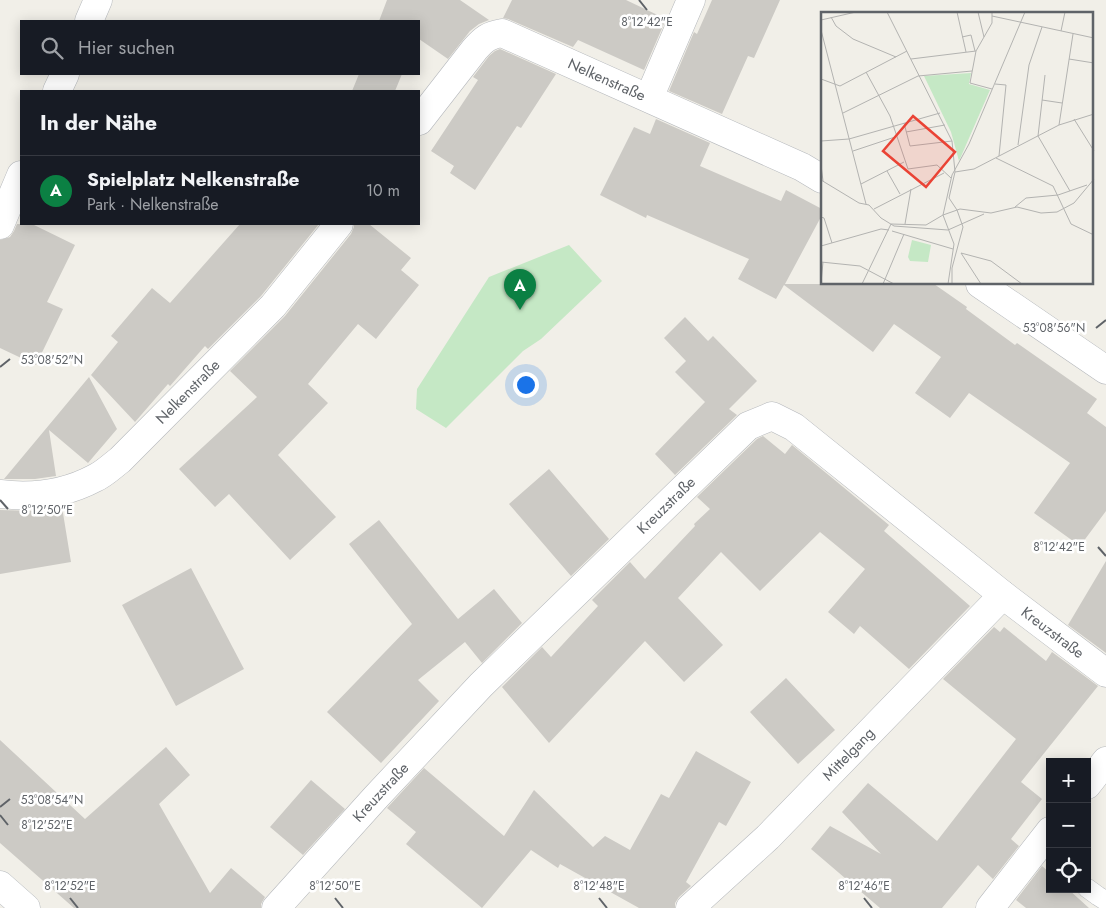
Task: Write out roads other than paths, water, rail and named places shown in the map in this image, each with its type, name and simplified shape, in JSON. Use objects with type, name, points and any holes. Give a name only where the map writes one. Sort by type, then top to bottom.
[{"type":"street","points":[[89,20],[98,0]]},
{"type":"street","points":[[648,98],[691,0]]},
{"type":"street","name":"Nelkenstraße","points":[[420,120],[475,49],[493,34],[502,33],[802,167],[821,178]]},
{"type":"street","points":[[57,90],[65,75]]},
{"type":"street","points":[[0,225],[20,177]]},
{"type":"street","name":"Nelkenstraße","points":[[0,494],[18,496],[42,495],[66,490],[96,478],[120,460],[273,306],[338,225]]},
{"type":"street","points":[[981,285],[1106,370]]},
{"type":"street","name":"Kreuzstraße","points":[[276,908],[481,684],[748,426],[772,416],[794,427],[1003,595],[1106,673]]},
{"type":"street","name":"Mittelgang","points":[[690,908],[768,838],[1003,595]]},
{"type":"street","points":[[1091,780],[1106,761]]},
{"type":"street","points":[[990,908],[1046,843]]},
{"type":"street","points":[[0,885],[26,908]]},
{"type":"lane","points":[[1091,891],[1106,901]]},
{"type":"place","name":"Spielplatz Nelkenstraße","points":[[520,310]]}]
